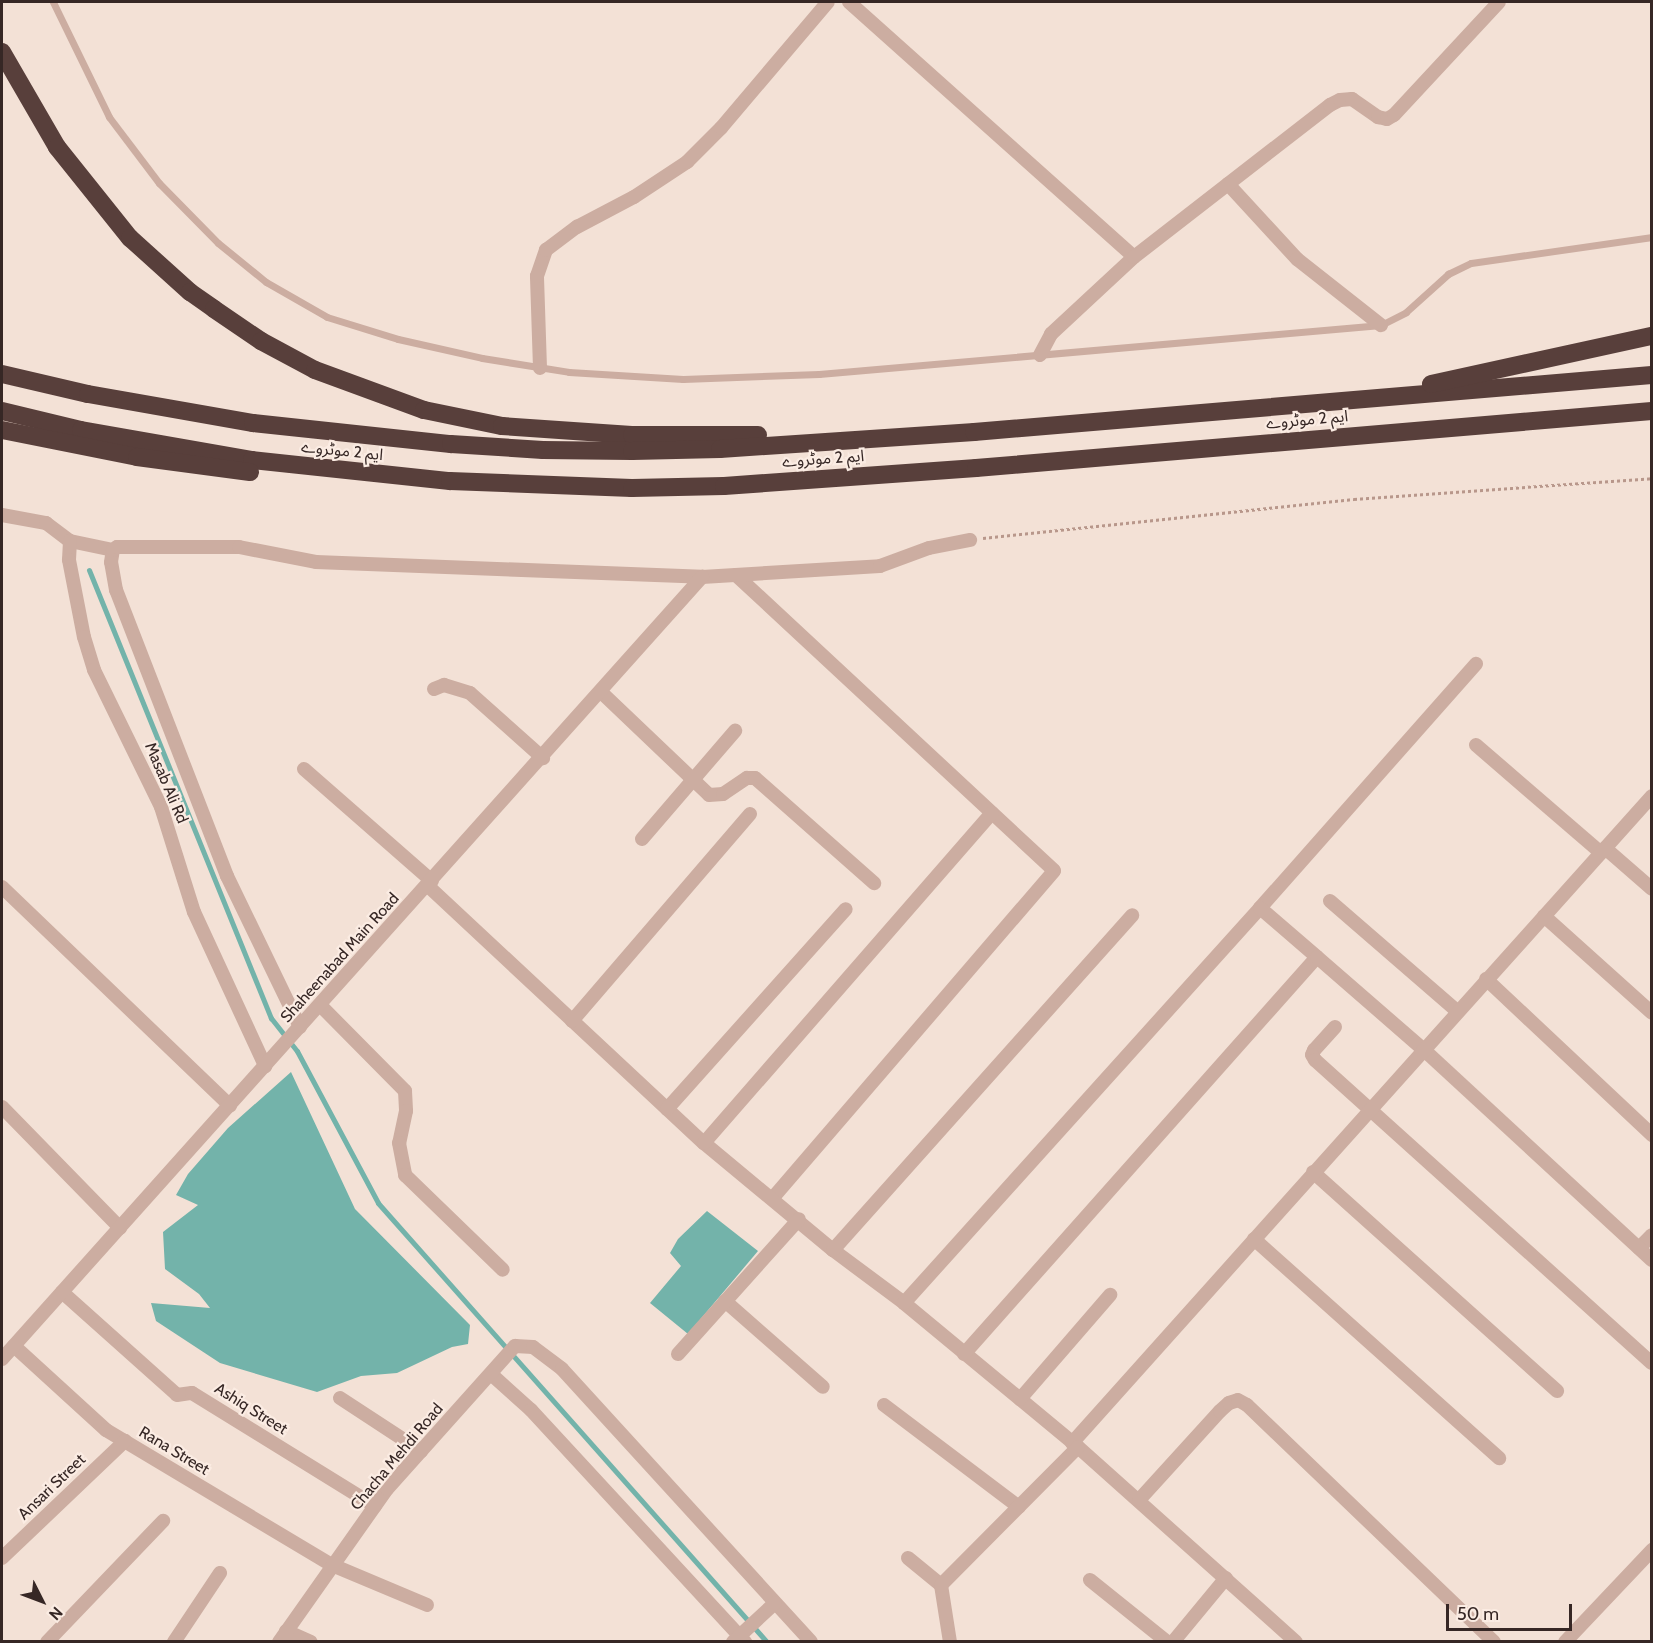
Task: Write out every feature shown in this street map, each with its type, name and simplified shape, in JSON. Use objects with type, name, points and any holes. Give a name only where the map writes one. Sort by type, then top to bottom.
[{"type":"highway","points":[[2,52],[57,147],[92,194],[130,238],[190,292],[238,327],[286,355],[343,381],[424,410],[471,421],[527,429],[632,435],[974,432]]},
{"type":"highway","points":[[1350,401],[1652,336]]},
{"type":"highway","name":"ایم 2 موٹروے","points":[[2,374],[131,402],[253,423],[358,436],[543,450],[720,449],[974,432],[1652,375]]},
{"type":"highway","name":"ایم 2 موٹروے","points":[[2,411],[81,430],[252,460],[450,481],[632,488],[736,485],[976,468],[1652,411]]},
{"type":"highway","points":[[2,430],[148,458],[398,489],[541,485]]},
{"type":"street","points":[[540,368],[537,276],[546,250],[577,227],[634,197],[687,162],[721,128],[828,2]]},
{"type":"street","points":[[849,2],[1134,256]]},
{"type":"street","points":[[1040,355],[1051,334],[1134,256],[1340,100],[1352,99],[1378,117],[1387,119],[1394,115],[1498,2]]},
{"type":"street","points":[[1228,184],[1297,259],[1381,325]]},
{"type":"street","points":[[2,515],[46,523],[70,541],[113,550],[130,545],[239,547],[316,562],[702,577],[880,566],[929,548],[970,540]]},
{"type":"street","name":"Masab Ali Rd","points":[[70,541],[69,560],[84,637],[94,670],[161,807],[194,912],[265,1066]]},
{"type":"street","points":[[113,550],[111,562],[116,590],[228,876],[300,1027]]},
{"type":"street","points":[[736,575],[1054,871],[773,1198]]},
{"type":"street","name":"Shaheenabad Main Road","points":[[2,1359],[543,758],[702,577]]},
{"type":"street","points":[[904,1303],[1260,908],[1476,664]]},
{"type":"street","points":[[434,689],[444,685],[470,693],[543,758]]},
{"type":"street","points":[[601,692],[710,795],[717,795],[747,778],[755,778],[874,883]]},
{"type":"street","points":[[642,839],[735,732]]},
{"type":"street","points":[[1476,745],[1652,889]]},
{"type":"street","points":[[304,769],[430,884],[572,1021],[704,1143],[799,1219],[833,1250],[904,1303],[1075,1445],[1296,1641]]},
{"type":"street","points":[[941,1585],[1075,1445],[1423,1048],[1652,796]]},
{"type":"street","points":[[704,1143],[992,813]]},
{"type":"street","points":[[572,1021],[750,814]]},
{"type":"street","points":[[2,887],[230,1106]]},
{"type":"street","points":[[1329,901],[1457,1011]]},
{"type":"street","points":[[1260,908],[1423,1048],[1652,1260]]},
{"type":"street","points":[[667,1109],[846,909]]},
{"type":"street","points":[[833,1250],[1132,915]]},
{"type":"street","points":[[1544,916],[1652,1013]]},
{"type":"street","points":[[964,1354],[1317,957]]},
{"type":"street","points":[[1486,980],[1652,1135]]},
{"type":"street","points":[[320,1005],[405,1091],[406,1111],[399,1143],[405,1174],[503,1270]]},
{"type":"street","points":[[1335,1027],[1312,1055],[1368,1110],[1652,1363]]},
{"type":"street","points":[[2,1107],[120,1228]]},
{"type":"street","points":[[1313,1172],[1557,1391]]},
{"type":"street","points":[[678,1354],[799,1219]]},
{"type":"street","points":[[1639,1248],[1652,1235]]},
{"type":"street","points":[[1254,1239],[1499,1458]]},
{"type":"street","name":"Ashiq Street","points":[[62,1292],[177,1395],[192,1393],[375,1506]]},
{"type":"street","points":[[1020,1399],[1110,1295]]},
{"type":"street","points":[[725,1301],[823,1387]]},
{"type":"street","name":"Rana Street","points":[[14,1346],[106,1430],[332,1565],[427,1605]]},
{"type":"street","name":"Chacha Mehdi Road","points":[[283,1636],[375,1506],[515,1346],[533,1347],[562,1369],[775,1603]]},
{"type":"street","points":[[491,1374],[531,1410],[741,1637],[775,1603],[811,1641]]},
{"type":"street","points":[[340,1398],[421,1451]]},
{"type":"street","points":[[1139,1500],[1220,1412],[1238,1400],[1247,1404],[1494,1641]]},
{"type":"street","points":[[884,1405],[1018,1507]]},
{"type":"street","name":"Ansari Street","points":[[2,1558],[125,1440]]},
{"type":"street","points":[[47,1641],[163,1521]]},
{"type":"street","points":[[1565,1641],[1652,1550]]},
{"type":"street","points":[[908,1558],[941,1585],[950,1641]]},
{"type":"street","points":[[174,1641],[220,1572]]},
{"type":"street","points":[[1173,1641],[1226,1578]]},
{"type":"street","points":[[1090,1580],[1167,1641]]},
{"type":"street","points":[[283,1636],[311,1641]]},
{"type":"lane","points":[[53,2],[109,117],[159,183],[218,243],[266,282],[327,317],[398,339],[540,368],[683,379],[819,374],[1381,325],[1406,312],[1448,274],[1471,262],[1652,237]]},
{"type":"path","points":[[970,540],[1342,500],[1652,478]]},
{"type":"water","points":[[291,1072],[355,1209],[470,1325],[468,1344],[452,1347],[397,1373],[361,1376],[317,1392],[220,1363],[156,1321],[151,1303],[210,1308],[199,1294],[165,1269],[163,1232],[198,1205],[176,1195],[188,1174],[228,1128]]},
{"type":"water","points":[[707,1211],[758,1251],[688,1334],[650,1303],[681,1266],[670,1253],[678,1239]]},
{"type":"waterway","points":[[89,570],[271,1018],[297,1051],[378,1203],[767,1642]]}]
